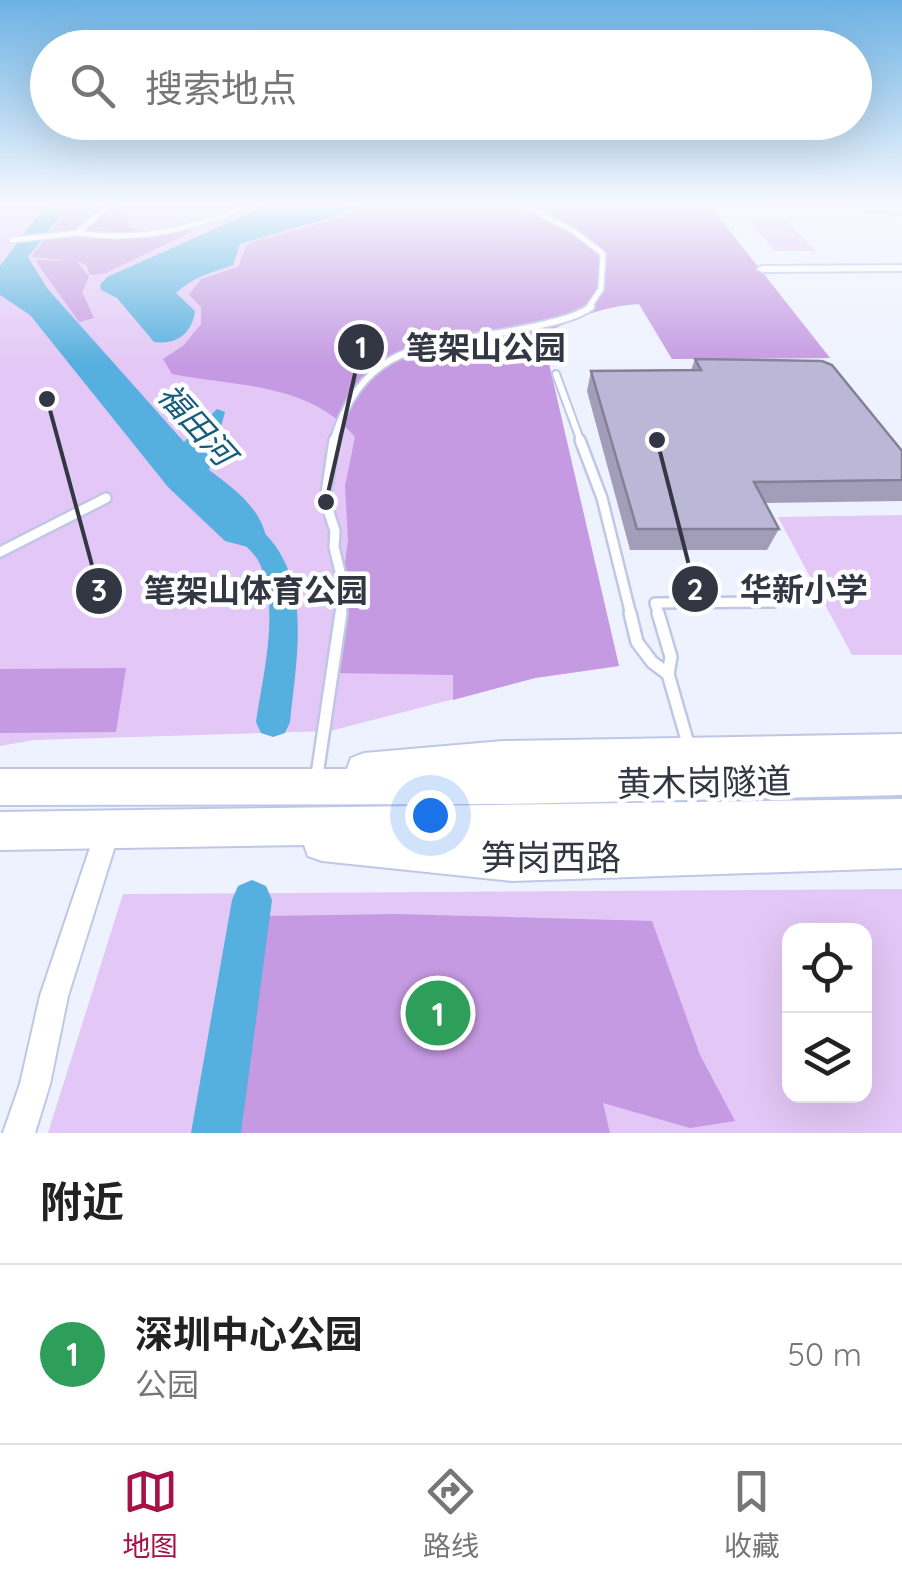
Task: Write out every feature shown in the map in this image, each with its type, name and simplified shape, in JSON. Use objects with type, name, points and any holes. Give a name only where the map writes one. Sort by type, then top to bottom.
[{"type":"main road","points":[[0,786],[212,786],[503,758],[902,750]]},
{"type":"main road","name":"黄木岗隧道","points":[[212,786],[505,786],[902,778]]},
{"type":"main road","points":[[49,831],[68,786]]},
{"type":"main road","name":"黄木岗隧道","points":[[508,825],[902,818]]},
{"type":"main road","name":"笋岗西路","points":[[0,831],[508,825]]},
{"type":"main road","name":"笋岗西路","points":[[202,828],[512,861],[902,849]]},
{"type":"street","points":[[762,268],[902,268]]},
{"type":"street","points":[[19,1133],[35,1084],[54,996],[108,830]]},
{"type":"lane","points":[[317,775],[344,596],[344,581],[332,544],[335,531],[322,505],[336,426],[359,383],[368,370],[419,346],[521,331],[580,314],[597,300],[603,259]]},
{"type":"lane","points":[[556,374],[602,498],[638,642],[652,662],[668,674]]},
{"type":"lane","points":[[0,552],[106,498]]},
{"type":"lane","points":[[691,754],[668,674],[672,657],[655,603],[774,602]]},
{"type":"shaded area","points":[[0,259],[752,259],[830,358],[672,359],[639,304],[597,311],[533,339],[546,351],[619,666],[535,678],[330,731],[34,740],[0,746]]},
{"type":"shaded area","points":[[51,259],[135,259],[106,273],[90,275],[86,265],[77,261],[89,277],[82,292],[94,318],[79,322],[35,260],[74,261]]},
{"type":"shaded area","points":[[241,259],[752,259],[830,358],[672,359],[639,304],[597,311],[533,339],[546,351],[619,666],[535,678],[453,700],[453,675],[330,673],[348,540],[345,486],[355,437],[337,419],[294,396],[172,374],[163,359],[184,345],[201,324],[201,307],[189,295],[201,279],[238,267]]},
{"type":"shaded area","points":[[902,515],[902,655],[852,655],[778,517]]},
{"type":"shaded area","points":[[126,668],[116,732],[0,733],[0,669]]},
{"type":"shaded area","points":[[902,889],[902,1133],[48,1133],[123,894]]},
{"type":"shaded area","points":[[396,914],[652,921],[700,1055],[735,1121],[690,1128],[603,1103],[610,1133],[237,1133],[254,942],[265,916]]},
{"type":"water","points":[[5,259],[29,259],[47,288],[184,442],[217,409],[225,412],[209,470],[251,507],[266,537],[248,547],[225,541],[168,487],[30,315],[0,295],[0,266]]},
{"type":"water","points":[[148,259],[235,259],[233,265],[203,276],[176,293],[195,311],[187,332],[176,340],[162,342],[154,342],[117,298],[101,290],[100,285],[107,277]]},
{"type":"building","points":[[695,359],[822,361],[832,365],[902,451],[902,480],[754,482],[779,529],[637,529],[591,371],[701,370]]},
{"type":"waterway","name":"福田河","points":[[230,517],[265,550],[279,581],[283,621],[273,722]]},
{"type":"waterway","name":"福田河","points":[[216,1133],[252,900]]},
{"type":"place","name":"笔架山体育公园","points":[[47,399]]},
{"type":"place","name":"华新小学","points":[[657,440]]},
{"type":"place","name":"笔架山公园","points":[[326,502]]},
{"type":"place","name":"深圳中心公园","points":[[438,1013]]}]
